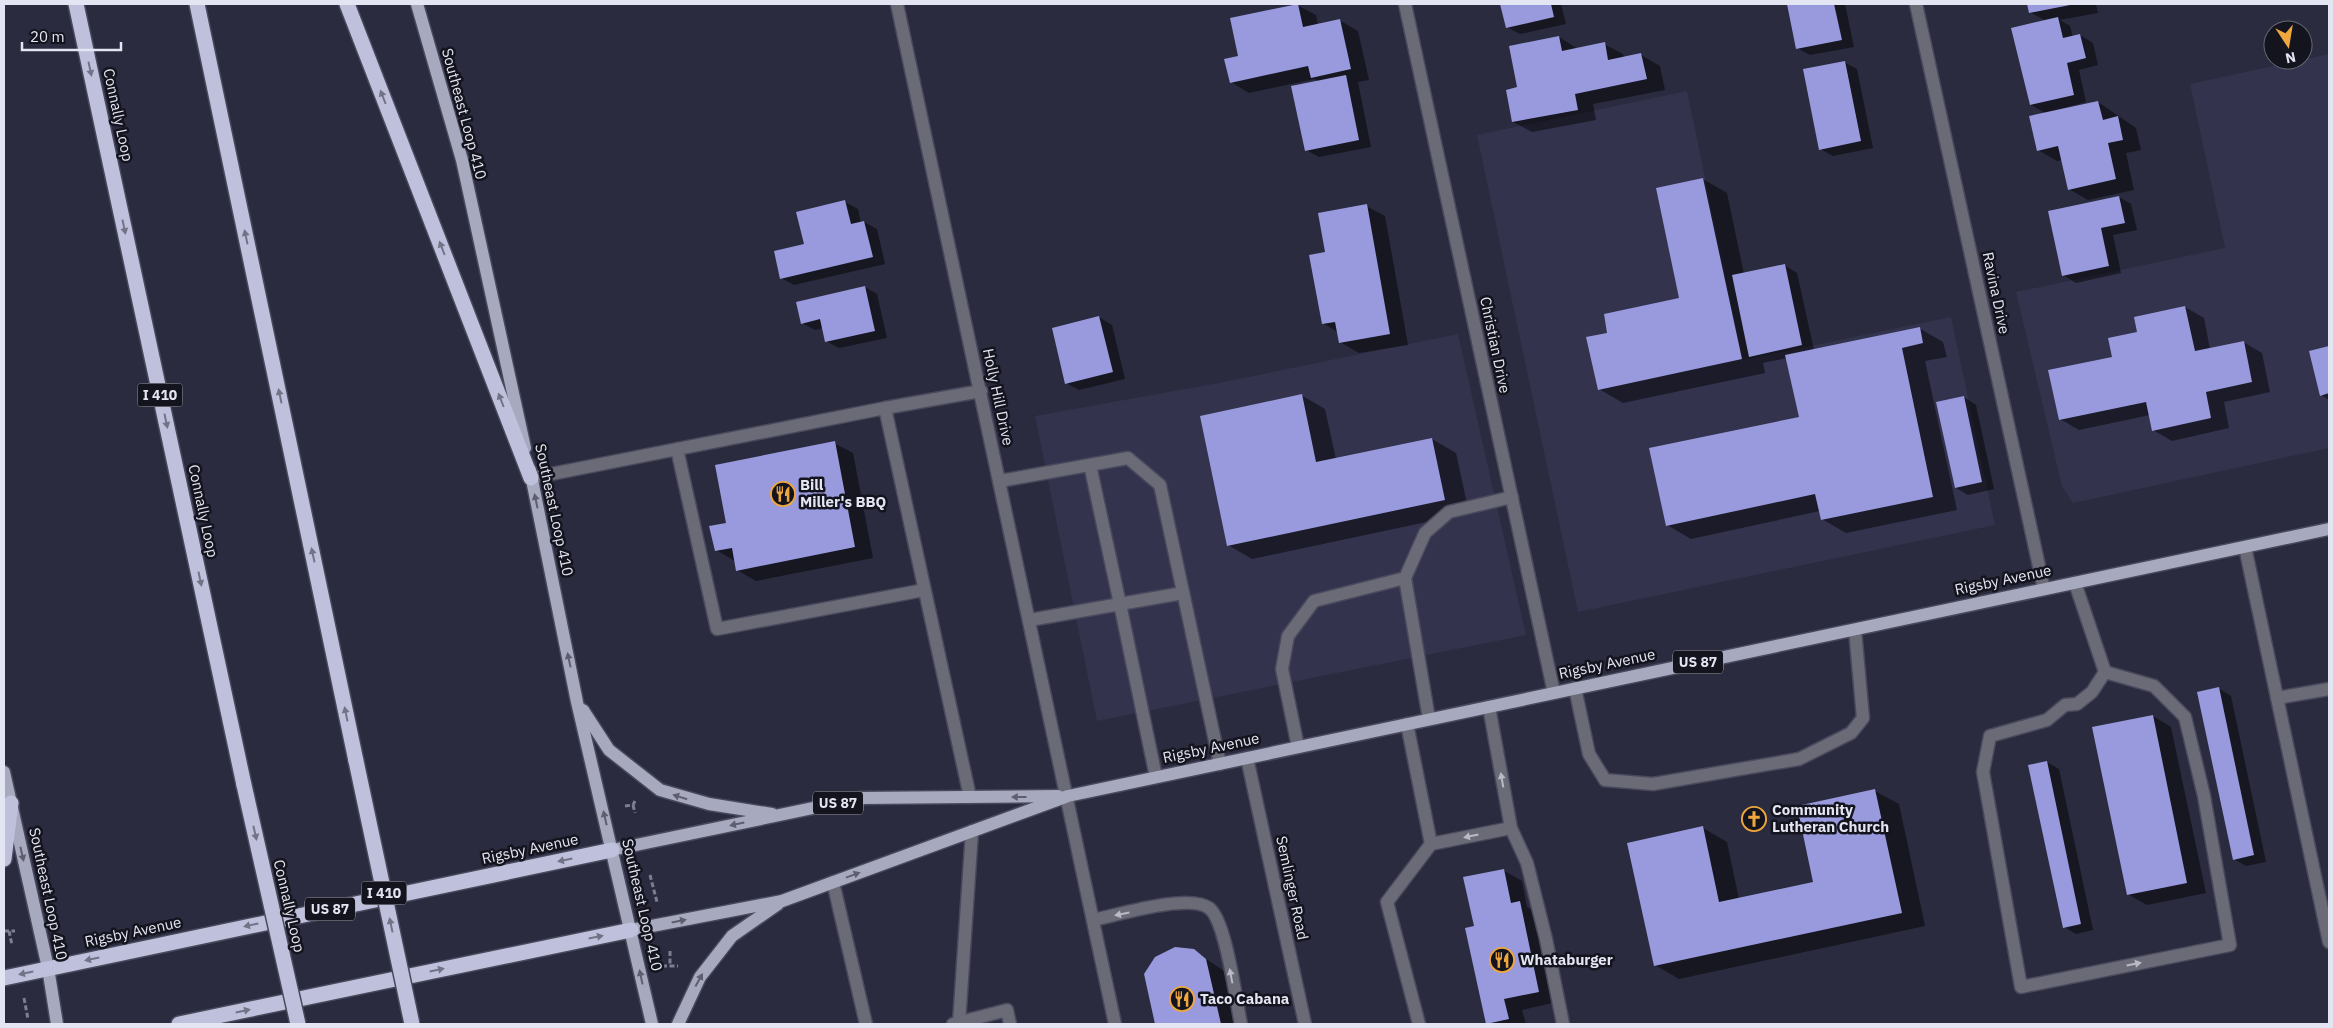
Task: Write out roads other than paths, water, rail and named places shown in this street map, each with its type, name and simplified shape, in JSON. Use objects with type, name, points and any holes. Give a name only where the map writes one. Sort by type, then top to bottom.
[{"type":"highway","name":"Connally Loop","points":[[76,4],[244,785],[298,1024]]},
{"type":"highway","name":"I 410","points":[[197,4],[412,1024]]},
{"type":"highway","points":[[347,4],[531,478]]},
{"type":"highway","points":[[4,859],[11,803]]},
{"type":"highway","name":"Rigsby Avenue","points":[[4,978],[612,850]]},
{"type":"highway","name":"Rigsby Avenue","points":[[178,1024],[632,930]]},
{"type":"main road","name":"Southeast Loop 410","points":[[417,4],[462,160],[578,702],[632,930],[652,1024]]},
{"type":"main road","name":"Rigsby Avenue","points":[[632,930],[782,901],[1068,796],[2329,529]]},
{"type":"main road","points":[[578,702],[609,750],[660,790],[709,804],[779,815]]},
{"type":"main road","name":"Southeast Loop 410","points":[[4,772],[48,968],[57,1024]]},
{"type":"main road","name":"Rigsby Avenue","points":[[612,850],[862,798],[1068,796]]},
{"type":"main road","points":[[678,1024],[700,977],[732,936],[782,901]]},
{"type":"street","name":"Holly Hill Drive","points":[[897,4],[1068,796],[1115,1024]]},
{"type":"street","name":"Christian Drive","points":[[1405,4],[1554,693]]},
{"type":"street","name":"Ravina Drive","points":[[1916,4],[2044,589]]},
{"type":"street","points":[[531,478],[884,408],[980,391]]},
{"type":"street","points":[[884,408],[970,797]]},
{"type":"street","points":[[677,449],[717,629],[924,590]]},
{"type":"street","points":[[1000,481],[1128,458],[1160,485],[1220,764]]},
{"type":"street","points":[[1090,465],[1156,777]]},
{"type":"street","points":[[1429,719],[1404,578],[1425,532],[1449,512],[1512,497]]},
{"type":"street","points":[[2245,546],[2329,942]]},
{"type":"street","points":[[1298,747],[1282,669],[1288,636],[1314,601],[1404,578]]},
{"type":"street","points":[[2075,583],[2106,672]]},
{"type":"street","points":[[1030,620],[1183,593]]},
{"type":"street","points":[[1575,688],[1588,754],[1605,780],[1653,784],[1798,758],[1851,733],[1863,718],[1854,630]]},
{"type":"street","points":[[2106,672],[2154,686],[2185,717],[2204,796],[2230,945],[2021,987],[1983,772],[1990,736],[2047,720],[2065,705],[2077,704],[2092,692],[2106,672]]},
{"type":"street","points":[[2277,698],[2329,689]]},
{"type":"street","points":[[1489,707],[1511,828],[1527,863],[1546,939],[1563,1024]]},
{"type":"street","points":[[1407,724],[1431,844]]},
{"type":"street","name":"Semlinger Road","points":[[1247,758],[1305,1024]]},
{"type":"street","points":[[1419,1024],[1387,902],[1431,844],[1511,828]]},
{"type":"street","points":[[972,831],[956,1023],[1007,1010],[1010,1024]]},
{"type":"street","points":[[833,882],[866,1024]]},
{"type":"street","points":[[1093,920],[1181,902],[1196,903],[1210,908],[1221,926],[1241,1024]]},
{"type":"place","name":"Bill Miller's BBQ","points":[[783,494]]},
{"type":"place","name":"Community Lutheran Church","points":[[1754,819]]},
{"type":"place","name":"Whataburger","points":[[1502,960]]},
{"type":"place","name":"Taco Cabana","points":[[1182,999]]}]
